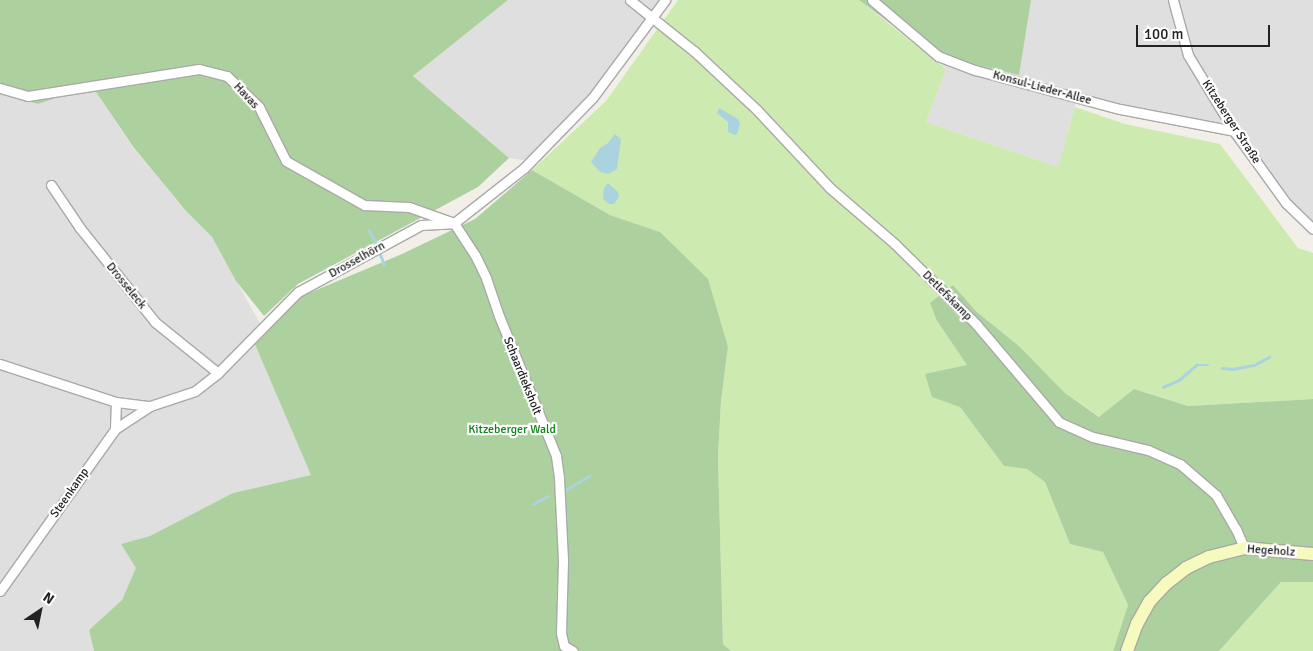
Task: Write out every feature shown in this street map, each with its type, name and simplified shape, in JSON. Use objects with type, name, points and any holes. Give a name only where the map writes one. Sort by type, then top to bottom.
[{"type":"street","name":"Detlefskamp","points":[[630,0],[694,51],[757,110],[830,188],[895,244],[976,324],[1058,422],[1094,437],[1148,450],[1180,464],[1216,495],[1244,548]]},
{"type":"street","points":[[454,223],[524,168],[593,97],[665,0]]},
{"type":"street","name":"Konsul-Lieder-Allee","points":[[872,0],[938,56],[975,70],[1120,108],[1234,130]]},
{"type":"street","name":"Kitzeberger Straße","points":[[1173,0],[1188,55],[1234,130],[1286,203],[1313,229]]},
{"type":"street","name":"Havas","points":[[0,88],[28,96],[199,69],[227,76],[259,107],[286,161],[364,205],[409,207],[454,223]]},
{"type":"street","name":"Drosseleck","points":[[51,185],[80,228],[155,322],[218,373]]},
{"type":"street","name":"Drosselhörn","points":[[0,364],[116,402],[150,406],[194,391],[218,373],[298,292],[421,225],[454,223]]},
{"type":"street","name":"Schaardieksholt","points":[[454,223],[486,278],[499,316],[556,456],[560,478],[563,562],[561,633],[564,646],[573,651]]},
{"type":"street","points":[[115,429],[116,402]]},
{"type":"street","name":"Steenkamp","points":[[0,592],[115,429],[150,406]]},
{"type":"street","name":"Hegeholz","points":[[1127,651],[1137,624],[1150,601],[1167,583],[1186,568],[1208,557],[1244,548],[1313,554]]},
{"type":"shaded area","points":[[508,0],[664,0],[593,97],[529,161],[509,158],[413,76]]},
{"type":"shaded area","points":[[1031,0],[1313,0],[1313,235],[1286,209],[1226,131],[1120,114],[1076,103],[1058,167],[926,122],[946,69],[931,54]]},
{"type":"shaded area","points":[[92,86],[134,149],[186,211],[212,237],[262,327],[254,342],[312,475],[233,493],[150,536],[121,544],[137,568],[122,600],[89,630],[94,651],[0,651],[0,94],[38,104]]},
{"type":"green space","points":[[0,0],[508,0],[413,76],[509,158],[478,187],[298,284],[264,316],[236,281],[212,237],[186,211],[134,148],[92,86],[38,104],[0,94]]},
{"type":"green space","points":[[678,0],[859,0],[946,69],[926,122],[1058,167],[1075,107],[1125,124],[1220,144],[1298,248],[1313,253],[1313,399],[1188,406],[1134,389],[1100,417],[1065,393],[1020,347],[977,312],[953,285],[937,321],[967,365],[960,407],[1004,466],[1027,469],[1045,482],[1070,544],[1103,552],[1128,605],[1113,651],[731,651],[723,644],[718,457],[721,401],[728,347],[660,232],[610,215],[532,170],[606,101]]},
{"type":"green space","points":[[859,0],[1031,0],[1019,75],[931,54]]},
{"type":"green space","name":"Kitzeberger Wald","points":[[532,170],[610,215],[660,232],[708,279],[728,347],[721,401],[718,457],[723,644],[731,651],[94,651],[89,630],[122,600],[136,568],[121,544],[150,536],[233,493],[311,475],[254,342],[302,296],[402,254],[475,219]]},
{"type":"green space","points":[[953,285],[977,312],[1020,347],[1065,393],[1099,417],[1134,389],[1188,406],[1313,399],[1313,582],[1281,582],[1219,651],[1113,651],[1128,605],[1103,552],[1070,544],[1045,482],[1027,469],[1004,466],[960,407],[932,397],[925,374],[967,365],[937,321],[930,303]]},
{"type":"green space","points":[[1281,582],[1313,582],[1313,651],[1219,651]]},
{"type":"water","points":[[719,108],[738,119],[740,124],[737,134],[728,132],[728,122],[717,113]]},
{"type":"water","points":[[615,134],[621,139],[617,169],[608,174],[599,171],[591,162],[600,148],[608,143]]},
{"type":"water","points":[[608,183],[618,192],[619,197],[614,204],[609,204],[603,199],[604,188]]},
{"type":"waterway","points":[[369,230],[376,243]]},
{"type":"waterway","points":[[380,253],[384,264]]},
{"type":"waterway","points":[[1222,368],[1233,369],[1254,365],[1269,357]]},
{"type":"waterway","points":[[1163,387],[1179,380],[1196,365],[1208,365]]},
{"type":"waterway","points":[[565,490],[589,476]]},
{"type":"waterway","points":[[533,504],[548,496]]}]
